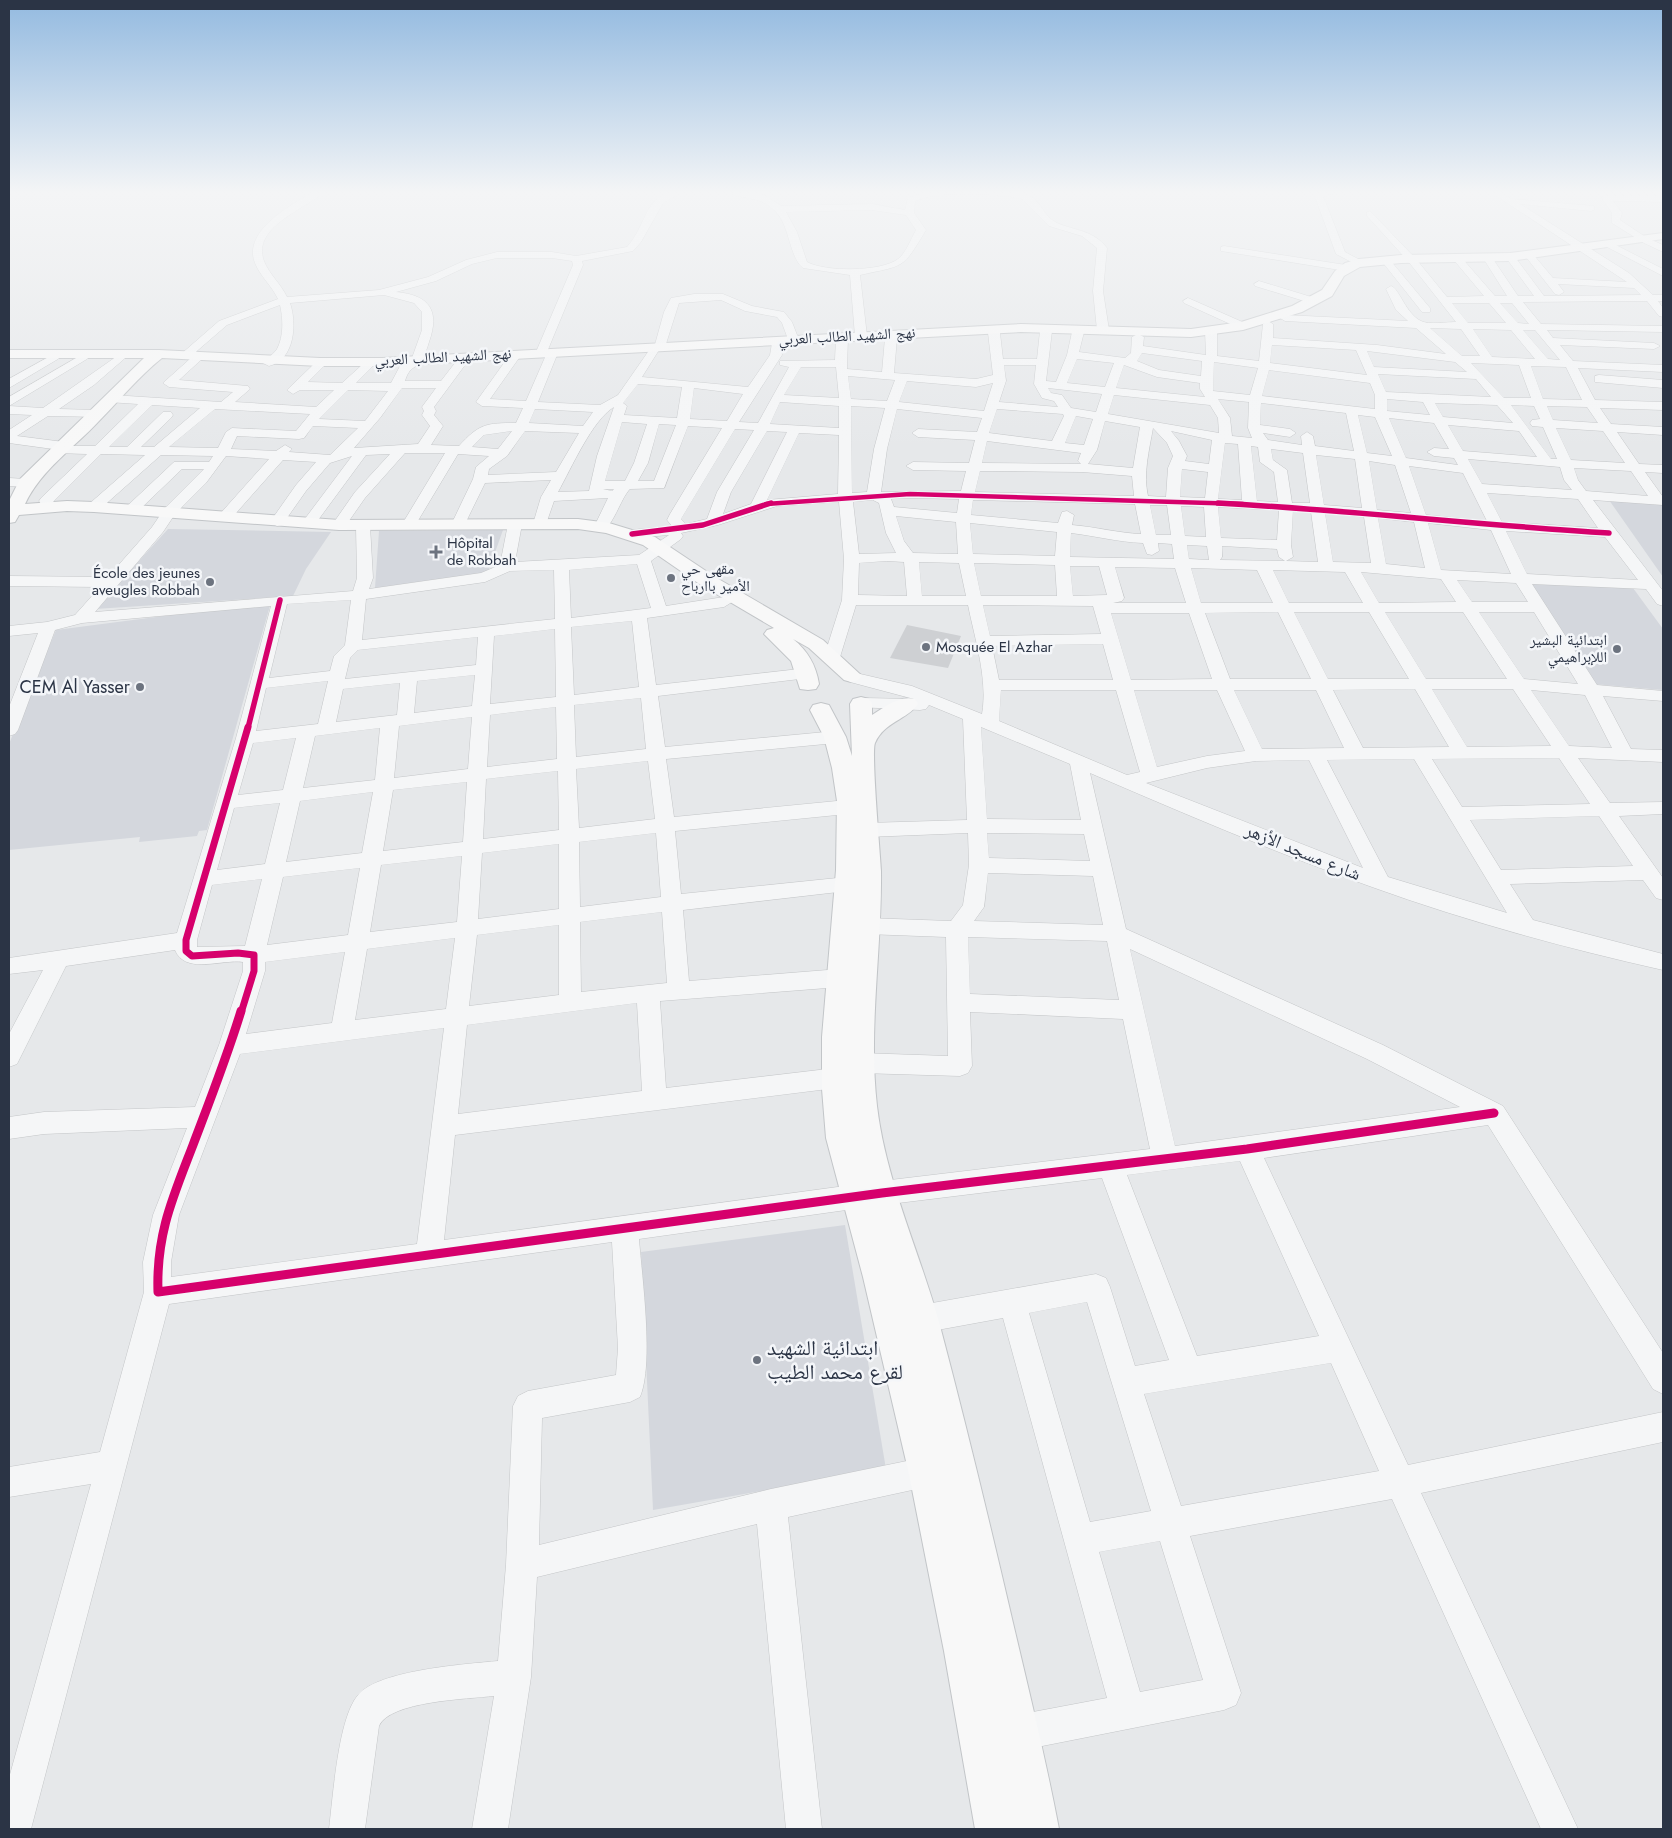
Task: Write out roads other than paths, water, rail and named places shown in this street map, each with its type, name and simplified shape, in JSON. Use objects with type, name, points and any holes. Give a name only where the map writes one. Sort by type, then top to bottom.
[{"type":"main road","name":"نهج الشهيد الطالب العربي","points":[[656,349],[793,340],[1046,331],[1213,338],[1285,318],[1333,295],[1341,277]]},
{"type":"main road","name":"نهج الشهيد الطالب العربي","points":[[9,356],[147,359],[191,357],[367,366],[547,354],[776,344],[861,336],[1021,328],[1175,333],[1213,338],[1243,326],[1307,307]]},
{"type":"main road","name":"نهج الشهيد الطالب العربي","points":[[267,361],[411,363],[513,358],[547,354]]},
{"type":"main road","name":"نهج الشهيد الطالب العربي","points":[[9,356],[147,359]]},
{"type":"main road","points":[[147,359],[96,416],[19,485],[10,512],[52,504],[339,526],[578,524],[632,534],[649,541],[650,555]]},
{"type":"main road","points":[[19,485],[52,504]]},
{"type":"main road","points":[[578,524],[617,536],[762,626],[798,653],[827,710]]},
{"type":"main road","points":[[650,555],[708,581],[816,644],[832,656],[858,690]]},
{"type":"main road","points":[[848,1071],[866,926],[857,819],[827,710],[814,679],[832,674],[858,690]]},
{"type":"main road","points":[[827,710],[858,690]]},
{"type":"main road","points":[[827,710],[880,720],[907,704]]},
{"type":"main road","points":[[857,819],[848,884],[840,978],[848,1071],[862,1109],[870,1195],[897,1343],[979,1722],[998,1829]]},
{"type":"main road","points":[[870,1195],[921,1319],[960,1477],[1017,1732],[1036,1829]]},
{"type":"street","points":[[267,361],[280,353],[288,331],[284,300],[269,277]]},
{"type":"street","points":[[379,293],[437,277]]},
{"type":"street","points":[[458,525],[480,479],[483,467],[502,452],[521,427],[531,404],[573,277]]},
{"type":"street","points":[[855,277],[861,336]]},
{"type":"street","points":[[1099,277],[1098,291],[1104,330]]},
{"type":"street","points":[[1399,277],[1426,310]]},
{"type":"street","points":[[1425,277],[1481,348],[1488,360]]},
{"type":"street","points":[[1473,277],[1545,363]]},
{"type":"street","points":[[1501,277],[1516,300],[1570,364],[1605,427],[1634,468],[1660,500]]},
{"type":"street","points":[[1523,277],[1537,300],[1562,327]]},
{"type":"street","points":[[1548,277],[1565,299],[1598,326],[1630,367]]},
{"type":"street","points":[[1588,277],[1606,299],[1657,344],[1663,360]]},
{"type":"street","points":[[1627,277],[1638,285],[1663,313]]},
{"type":"street","points":[[1552,281],[1655,286]]},
{"type":"street","points":[[1260,284],[1307,307],[1326,308],[1329,333]]},
{"type":"street","points":[[1391,289],[1396,310],[1418,325],[1476,372],[1520,424],[1547,462]]},
{"type":"street","points":[[9,438],[61,448],[100,450],[159,450],[221,452],[333,459],[342,453],[366,425],[378,415],[411,363],[428,330],[427,312],[414,296],[379,293],[284,300],[223,323],[169,383],[244,389],[195,418],[159,450],[94,507]]},
{"type":"street","points":[[596,490],[604,456],[622,398],[656,349],[675,300],[700,296],[723,297],[749,309],[780,314],[786,322],[793,340]]},
{"type":"street","points":[[1444,300],[1663,298]]},
{"type":"street","points":[[1188,301],[1243,326]]},
{"type":"street","points":[[1396,310],[1451,310]]},
{"type":"street","points":[[1285,318],[1329,333],[1367,361]]},
{"type":"street","points":[[1264,348],[1329,333],[1347,322],[1575,327],[1631,322],[1663,329]]},
{"type":"street","points":[[1347,322],[1367,361],[1381,395],[1381,415],[1401,462],[1440,574],[1521,684],[1564,752],[1652,869],[1663,893]]},
{"type":"street","points":[[1268,324],[1264,348],[1264,368],[1255,398],[1254,428],[1258,440],[1264,444],[1267,462],[1280,470],[1286,506],[1284,545],[1289,566]]},
{"type":"street","points":[[1575,327],[1585,340],[1584,342],[1597,365]]},
{"type":"street","points":[[1046,331],[1040,384],[1046,395],[1058,398],[1070,416],[1056,445]]},
{"type":"street","points":[[1060,386],[1073,356],[1078,332]]},
{"type":"street","points":[[444,1126],[654,1099],[848,1071],[960,1066],[957,929],[973,907],[979,865],[972,717],[993,702],[984,641],[966,559],[963,525],[967,495],[982,436],[998,392],[1000,381],[998,378],[999,362],[994,333]]},
{"type":"street","points":[[1132,423],[1120,386],[1120,363],[1131,362],[1135,358],[1139,335]]},
{"type":"street","points":[[874,495],[876,466],[891,405],[895,376],[891,338]]},
{"type":"street","points":[[1213,338],[1231,349]]},
{"type":"street","points":[[1213,338],[1213,354],[1208,360],[1209,391],[1224,418],[1222,438],[1213,469],[1211,503],[1213,543],[1217,564]]},
{"type":"street","points":[[832,656],[850,600],[852,559],[845,497],[845,401],[842,339]]},
{"type":"street","points":[[1550,340],[1657,344]]},
{"type":"street","points":[[683,529],[674,520],[732,426],[751,391],[776,355],[776,344]]},
{"type":"street","points":[[1264,348],[1367,361],[1433,374],[1476,372],[1526,367],[1545,363],[1663,368]]},
{"type":"street","points":[[1481,348],[1535,351]]},
{"type":"street","points":[[1137,350],[1264,368],[1287,387],[1351,410],[1381,415],[1440,421],[1548,424],[1662,432]]},
{"type":"street","points":[[1425,355],[1433,374],[1451,400]]},
{"type":"street","points":[[1040,384],[1209,391],[1255,398],[1367,361],[1425,355],[1488,360],[1526,367],[1555,376],[1663,384]]},
{"type":"street","points":[[1073,356],[1131,362],[1138,367],[1209,391]]},
{"type":"street","points":[[9,384],[54,357]]},
{"type":"street","points":[[9,402],[84,357]]},
{"type":"street","points":[[9,438],[44,412],[79,390],[120,357]]},
{"type":"street","points":[[513,358],[482,402],[602,409]]},
{"type":"street","points":[[422,448],[437,426],[428,415],[430,411],[428,407],[462,361]]},
{"type":"street","points":[[771,362],[797,363],[895,376],[976,383],[998,378]]},
{"type":"street","points":[[999,362],[1043,362]]},
{"type":"street","points":[[713,522],[724,492],[764,427],[776,398],[797,363]]},
{"type":"street","points":[[276,408],[319,365]]},
{"type":"street","points":[[224,518],[319,411],[367,366]]},
{"type":"street","points":[[1615,366],[1662,432]]},
{"type":"street","points":[[1526,367],[1571,480],[1580,495],[1663,601]]},
{"type":"street","points":[[55,374],[98,374]]},
{"type":"street","points":[[633,380],[751,391]]},
{"type":"street","points":[[958,412],[976,383]]},
{"type":"street","points":[[548,498],[596,490],[659,485],[683,423],[689,384]]},
{"type":"street","points":[[184,403],[208,385]]},
{"type":"street","points":[[298,386],[444,385]]},
{"type":"street","points":[[1065,600],[1062,561],[1064,528],[1075,480],[1090,450],[1101,418],[1120,386]]},
{"type":"street","points":[[1287,387],[1292,424],[1307,442],[1326,567]]},
{"type":"street","points":[[1381,395],[1451,400],[1663,406]]},
{"type":"street","points":[[540,524],[548,498],[559,476],[587,430],[602,409],[622,398]]},
{"type":"street","points":[[776,398],[845,401],[958,412],[990,410],[1066,411],[1244,442],[1264,444],[1307,442],[1360,450],[1401,462],[1468,470]]},
{"type":"street","points":[[112,399],[319,411]]},
{"type":"street","points":[[1427,399],[1460,454],[1498,526],[1521,578],[1591,690],[1624,753]]},
{"type":"street","points":[[52,504],[100,450],[150,400]]},
{"type":"street","points":[[911,480],[923,408]]},
{"type":"street","points":[[9,410],[96,416],[166,415],[299,434]]},
{"type":"street","points":[[1351,410],[1360,450],[1379,568]]},
{"type":"street","points":[[131,450],[166,415]]},
{"type":"street","points":[[617,418],[845,432]]},
{"type":"street","points":[[601,527],[641,463],[654,420]]},
{"type":"street","points":[[309,422],[366,425]]},
{"type":"street","points":[[81,618],[158,529],[165,514],[197,485],[213,466],[230,441],[226,423]]},
{"type":"street","points":[[1254,428],[1292,424]]},
{"type":"street","points":[[1153,426],[1176,446],[1180,456],[1176,464],[1173,480],[1173,501],[1184,577],[1223,684],[1256,755]]},
{"type":"street","points":[[1153,426],[1148,432],[1139,472],[1141,500],[1154,563]]},
{"type":"street","points":[[408,526],[459,450],[478,432],[486,429],[521,427],[587,430]]},
{"type":"street","points":[[757,506],[795,429]]},
{"type":"street","points":[[918,433],[982,436],[1090,450]]},
{"type":"street","points":[[113,437],[144,436]]},
{"type":"street","points":[[1244,442],[1250,506]]},
{"type":"street","points":[[1033,468],[1036,443]]},
{"type":"street","points":[[1360,450],[1394,447],[1566,464],[1663,469]]},
{"type":"street","points":[[342,453],[400,451],[422,448],[502,452]]},
{"type":"street","points":[[339,526],[380,472],[400,451]]},
{"type":"street","points":[[308,524],[362,453]]},
{"type":"street","points":[[276,522],[301,488],[326,459]]},
{"type":"street","points":[[1176,464],[1213,469]]},
{"type":"street","points":[[130,510],[179,465],[213,466]]},
{"type":"street","points":[[632,534],[683,529],[713,522],[757,506],[795,500],[874,495],[911,480],[975,466],[1033,468],[1075,480],[1110,485],[1141,500],[1316,508],[1498,526],[1609,533]]},
{"type":"street","points":[[349,472],[380,472]]},
{"type":"street","points":[[911,480],[967,495],[1075,480],[1110,485],[1139,472]]},
{"type":"street","points":[[480,479],[559,476]]},
{"type":"street","points":[[1102,604],[1116,598],[1112,563],[1115,537],[1110,485]]},
{"type":"street","points":[[1477,488],[1660,500]]},
{"type":"street","points":[[693,489],[724,492]]},
{"type":"street","points":[[874,495],[885,501],[892,526],[904,555],[911,559]]},
{"type":"street","points":[[888,511],[1064,528],[1107,533],[1115,537],[1284,545]]},
{"type":"street","points":[[507,566],[515,524]]},
{"type":"street","points":[[354,646],[359,595],[365,578],[364,526]]},
{"type":"street","points":[[9,631],[48,626],[81,618],[280,600],[359,595],[485,577],[507,566],[561,565],[650,555],[683,529]]},
{"type":"street","points":[[650,555],[660,612]]},
{"type":"street","points":[[852,559],[966,559],[1379,568],[1440,574],[1649,585]]},
{"type":"street","points":[[911,559],[915,599]]},
{"type":"street","points":[[561,565],[569,836],[570,1003]]},
{"type":"street","points":[[1262,566],[1320,685],[1357,755]]},
{"type":"street","points":[[1350,568],[1372,608],[1462,754]]},
{"type":"street","points":[[9,581],[112,582]]},
{"type":"street","points":[[280,600],[245,738],[202,879],[186,940],[186,951],[192,956],[238,953],[254,955],[672,903],[848,884]]},
{"type":"street","points":[[850,600],[1065,600],[1102,604],[1194,608],[1538,607]]},
{"type":"street","points":[[326,728],[342,656],[354,646],[639,615],[724,602]]},
{"type":"street","points":[[1102,604],[1110,639],[1150,774]]},
{"type":"street","points":[[639,615],[665,825],[680,991]]},
{"type":"street","points":[[9,730],[48,626]]},
{"type":"street","points":[[429,1254],[467,928],[486,633]]},
{"type":"street","points":[[984,641],[1110,639]]},
{"type":"street","points":[[259,684],[409,677],[485,669]]},
{"type":"street","points":[[342,1031],[384,786],[409,677]]},
{"type":"street","points":[[992,686],[1521,684],[1663,696]]},
{"type":"street","name":"شارع مسجد الأزهر","points":[[858,690],[907,704],[972,717]]},
{"type":"street","name":"شارع مسجد الأزهر","points":[[858,690],[906,690],[1289,848],[1380,882],[1526,927],[1663,962]]},
{"type":"street","points":[[245,738],[648,692],[827,710]]},
{"type":"street","points":[[226,803],[656,754],[827,710]]},
{"type":"street","points":[[13,1829],[109,1466],[158,1292],[157,1262],[166,1215],[231,1045],[254,971],[254,955],[307,730]]},
{"type":"street","points":[[1126,780],[1256,755],[1316,756],[1564,752],[1663,756]]},
{"type":"street","points":[[1420,754],[1526,927]]},
{"type":"street","points":[[1316,756],[1380,882]]},
{"type":"street","points":[[1078,760],[1114,933],[1133,1010],[1165,1158]]},
{"type":"street","points":[[1457,814],[1663,808]]},
{"type":"street","points":[[202,879],[275,872],[665,825],[857,819],[977,826],[1093,827]]},
{"type":"street","points":[[979,865],[1102,869]]},
{"type":"street","points":[[1497,878],[1652,869]]},
{"type":"street","points":[[866,926],[1114,933],[1375,1052],[1494,1112],[1663,1379]]},
{"type":"street","points":[[9,966],[186,940]]},
{"type":"street","points":[[9,1057],[60,957]]},
{"type":"street","points":[[231,1045],[456,1019],[648,993],[840,978]]},
{"type":"street","points":[[648,993],[654,1099]]},
{"type":"street","points":[[960,1003],[1133,1010]]},
{"type":"street","points":[[158,1292],[429,1254],[625,1230],[870,1195],[1247,1149],[1494,1112]]},
{"type":"street","points":[[9,1128],[44,1123],[203,1117]]},
{"type":"street","points":[[1247,1149],[1402,1482],[1560,1829]]},
{"type":"street","points":[[1110,1165],[1188,1372]]},
{"type":"street","points":[[490,1829],[514,1677],[522,1565],[528,1406],[630,1387],[632,1348],[625,1230]]},
{"type":"street","points":[[921,1319],[1096,1287],[1224,1692],[1017,1732]]},
{"type":"street","points":[[1012,1301],[1128,1712]]},
{"type":"street","points":[[1126,1382],[1339,1347]]},
{"type":"street","points":[[1079,1540],[1402,1482],[1663,1427]]},
{"type":"street","points":[[9,1482],[109,1466]]},
{"type":"street","points":[[522,1565],[771,1505],[926,1472]]},
{"type":"street","points":[[771,1505],[804,1829]]},
{"type":"street","points":[[347,1829],[362,1725],[370,1707],[382,1698],[439,1684],[514,1677]]},
{"type":"place","name":"Hôpital de Robbah","points":[[436,552]]},
{"type":"place","name":"مقهى حي الأمير باارباح","points":[[671,578]]},
{"type":"place","name":"École des jeunes aveugles Robbah","points":[[210,582]]},
{"type":"place","name":"Mosquée El Azhar","points":[[926,647]]},
{"type":"place","name":"ابتدائية البشير اللإبراهيمي","points":[[1617,649]]},
{"type":"place","name":"CEM Al Yasser","points":[[140,687]]},
{"type":"place","name":"ابتدائية الشهيد لقرع محمد الطيب","points":[[757,1360]]}]
